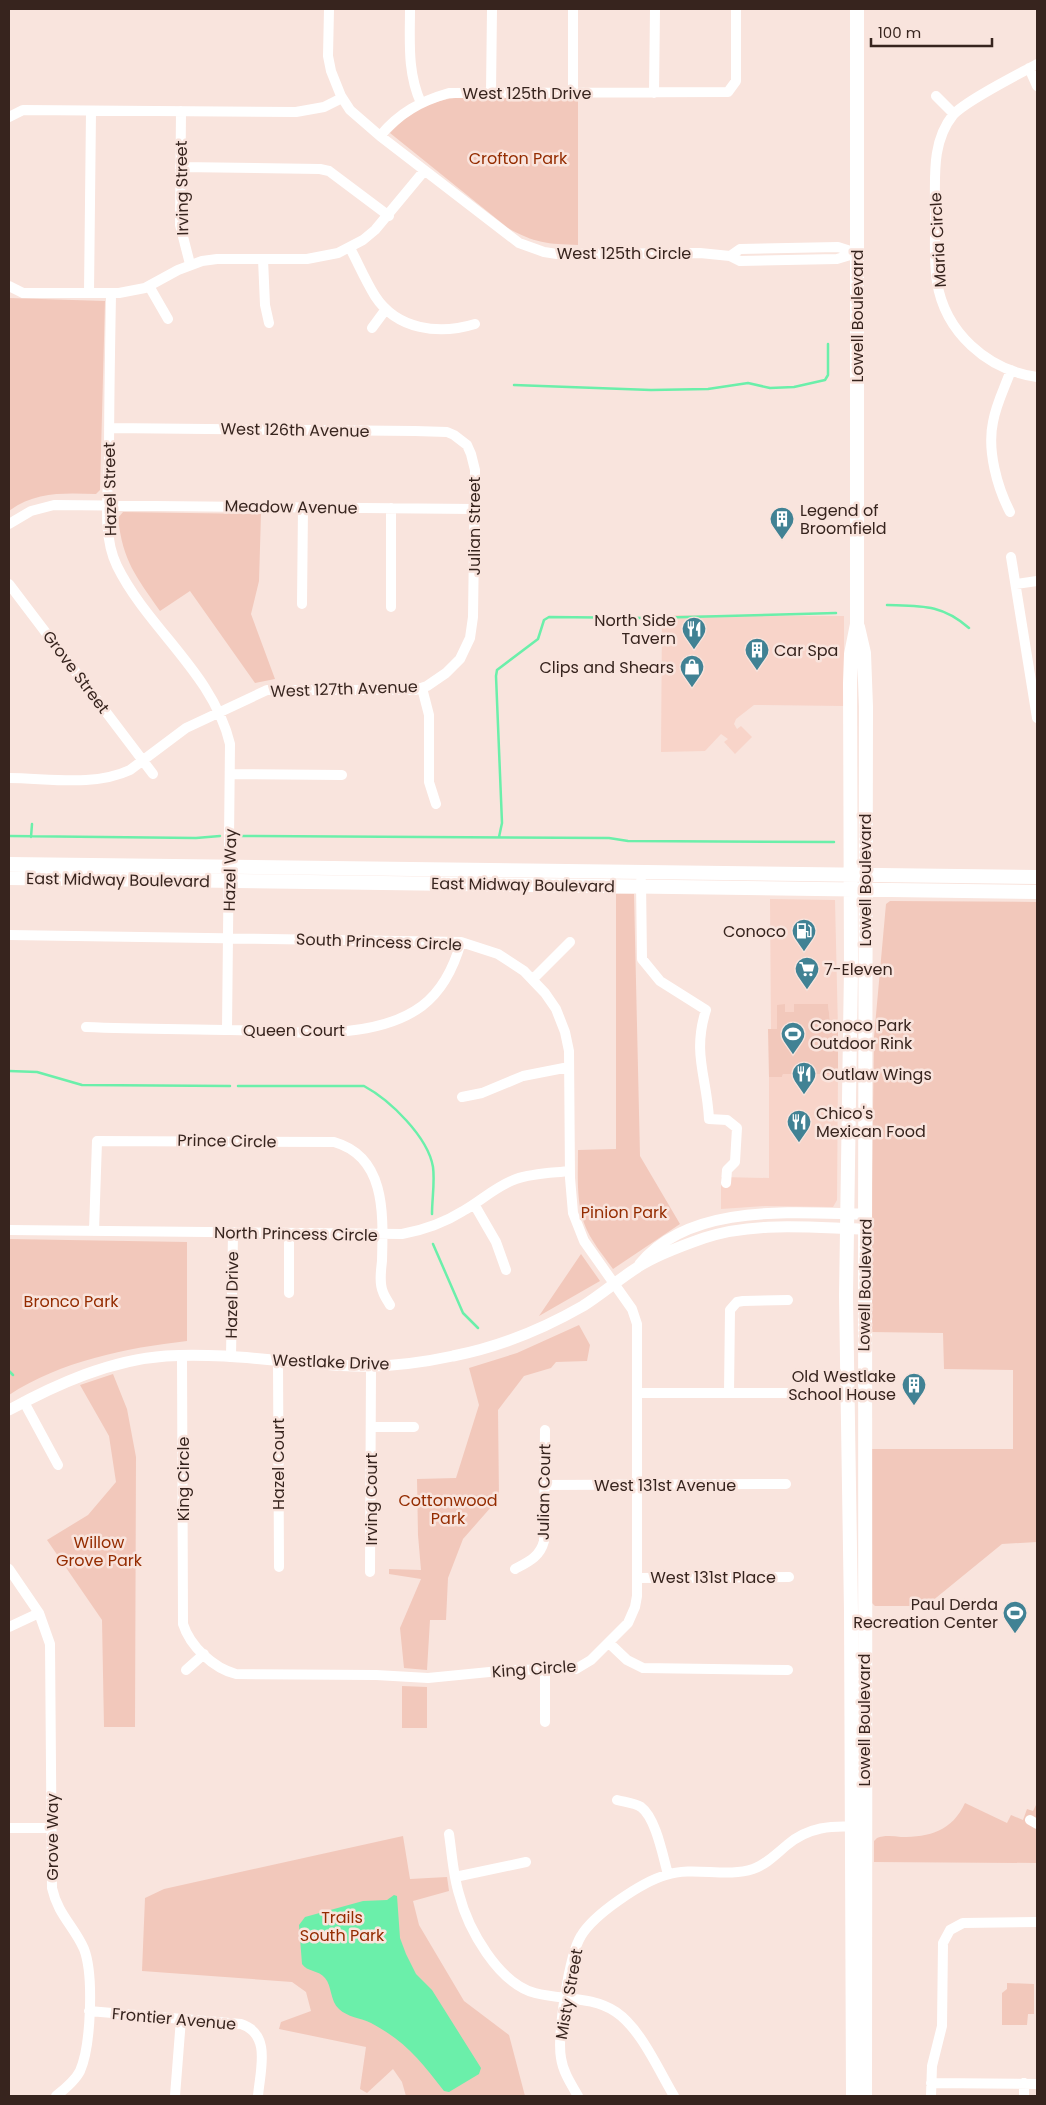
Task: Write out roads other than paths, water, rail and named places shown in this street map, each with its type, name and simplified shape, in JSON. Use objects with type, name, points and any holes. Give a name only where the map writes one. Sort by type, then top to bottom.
[{"type":"main road","name":"Lowell Boulevard","points":[[853,2096],[864,1610],[866,1228],[866,763],[864,653],[858,624],[857,9]]},
{"type":"main road","name":"Lowell Boulevard","points":[[858,624],[851,654],[850,704],[849,1128],[846,1296],[850,1550],[865,2096]]},
{"type":"main road","points":[[850,704],[857,724],[857,758],[866,763]]},
{"type":"main road","name":"East Midway Boulevard","points":[[9,864],[230,874],[641,887],[1037,892]]},
{"type":"main road","name":"East Midway Boulevard","points":[[9,878],[230,874],[640,872],[1037,877]]},
{"type":"main road","points":[[849,1128],[854,1129],[858,1136],[866,1181]]},
{"type":"main road","points":[[850,1550],[854,1570],[855,1604],[857,1609],[864,1610]]},
{"type":"street","points":[[9,286],[23,293],[111,294],[132,291],[149,286],[190,264],[217,259],[307,259],[322,257],[350,248],[375,230],[389,216],[424,171],[360,120],[342,98],[335,84],[328,56],[329,9]]},
{"type":"street","points":[[410,9],[410,64],[412,79],[421,102]]},
{"type":"street","points":[[491,92],[492,9]]},
{"type":"street","points":[[572,92],[573,9]]},
{"type":"street","points":[[654,93],[655,9]]},
{"type":"street","name":"West 125th Drive","points":[[380,136],[404,113],[421,102],[449,93],[722,94],[732,89],[736,81],[736,9]]},
{"type":"street","points":[[1033,66],[1037,86]]},
{"type":"street","name":"Maria Circle","points":[[1033,66],[954,114],[940,139],[936,161],[937,280],[944,306],[961,336],[988,360],[1011,370],[1037,377]]},
{"type":"street","points":[[936,96],[954,114]]},
{"type":"street","points":[[9,117],[23,110],[296,112],[324,107],[342,98]]},
{"type":"street","points":[[89,293],[90,111]]},
{"type":"street","name":"Irving Street","points":[[181,111],[180,225],[190,264]]},
{"type":"street","points":[[180,168],[320,169],[329,171],[389,216]]},
{"type":"street","name":"West 125th Circle","points":[[424,171],[507,236],[531,248],[557,254],[700,253],[730,256],[740,249],[838,247],[857,253]]},
{"type":"street","points":[[350,248],[375,295],[386,309],[402,320],[424,328],[454,330],[475,324]]},
{"type":"street","points":[[263,259],[265,305],[269,323]]},
{"type":"street","points":[[149,286],[168,319]]},
{"type":"street","name":"Hazel Street","points":[[111,294],[108,505],[109,538],[114,559],[137,598],[211,695],[219,711]]},
{"type":"street","points":[[372,328],[386,309]]},
{"type":"street","points":[[1010,512],[999,484],[992,433],[995,413],[1011,370]]},
{"type":"street","name":"West 126th Avenue","points":[[109,428],[440,432],[458,437],[467,445],[471,454]]},
{"type":"street","name":"Julian Street","points":[[471,454],[474,470],[473,598]]},
{"type":"street","name":"Meadow Avenue","points":[[9,524],[23,515],[42,508],[108,505],[474,509]]},
{"type":"street","points":[[302,604],[303,507]]},
{"type":"street","points":[[391,508],[391,607]]},
{"type":"street","points":[[1011,557],[1037,718]]},
{"type":"street","points":[[1016,584],[1037,581]]},
{"type":"street","name":"Grove Street","points":[[9,584],[143,761]]},
{"type":"street","name":"West 127th Avenue","points":[[9,778],[104,779],[124,773],[186,728],[267,690],[422,688],[446,673],[460,660],[472,627],[473,598]]},
{"type":"street","points":[[422,688],[429,715],[429,782],[436,804]]},
{"type":"street","name":"Hazel Way","points":[[219,711],[230,744],[231,774],[227,1030]]},
{"type":"street","points":[[143,761],[152,774]]},
{"type":"street","points":[[231,774],[342,775]]},
{"type":"street","points":[[640,872],[642,959],[660,982],[706,1010],[699,1031],[700,1057],[709,1119],[727,1120],[736,1128],[735,1162],[727,1170],[726,1183]]},
{"type":"street","name":"South Princess Circle","points":[[9,935],[461,942],[498,954],[533,979],[556,1009],[562,1022],[569,1051],[570,1171],[573,1213],[578,1230],[614,1285]]},
{"type":"street","name":"Queen Court","points":[[86,1027],[350,1030],[391,1022],[421,1007],[436,992],[453,966],[461,942]]},
{"type":"street","points":[[533,979],[570,942]]},
{"type":"street","points":[[462,1097],[482,1093],[523,1076],[569,1067]]},
{"type":"street","name":"Prince Circle","points":[[94,1231],[97,1141],[334,1142],[351,1148],[365,1160],[376,1184],[380,1200],[382,1235]]},
{"type":"street","name":"North Princess Circle","points":[[9,1230],[402,1234],[430,1227],[452,1218],[516,1179],[536,1174],[570,1171]]},
{"type":"street","points":[[474,1204],[496,1242],[506,1270]]},
{"type":"street","name":"Westlake Drive","points":[[639,1266],[652,1250],[678,1234],[727,1218],[763,1214],[866,1214]]},
{"type":"street","name":"Westlake Drive","points":[[9,1410],[63,1383],[114,1366],[140,1360],[182,1356],[232,1357],[371,1366],[422,1362],[487,1348],[550,1324],[614,1285],[639,1266],[687,1244],[722,1234],[764,1229],[866,1228]]},
{"type":"street","name":"Hazel Drive","points":[[232,1357],[233,1233]]},
{"type":"street","points":[[289,1234],[289,1293]]},
{"type":"street","points":[[382,1235],[382,1290],[390,1305]]},
{"type":"street","name":"King Circle","points":[[182,1356],[183,1624],[190,1641],[222,1671],[236,1674],[376,1675],[428,1678],[510,1670],[582,1667],[609,1642],[633,1615],[637,1596],[635,1316],[614,1285]]},
{"type":"street","points":[[729,1393],[730,1310],[738,1302],[743,1301],[788,1300]]},
{"type":"street","name":"Hazel Court","points":[[278,1361],[279,1567]]},
{"type":"street","name":"Irving Court","points":[[370,1572],[371,1366]]},
{"type":"street","points":[[637,1393],[787,1393]]},
{"type":"street","points":[[24,1402],[58,1465]]},
{"type":"street","points":[[371,1427],[414,1427]]},
{"type":"street","name":"Julian Court","points":[[515,1569],[536,1557],[543,1547],[545,1430]]},
{"type":"street","name":"West 131st Avenue","points":[[544,1485],[786,1484]]},
{"type":"street","name":"Grove Way","points":[[9,1568],[39,1613],[48,1636],[51,1653],[52,1888],[59,1911],[78,1938],[88,1964],[90,1980],[85,2052],[79,2072],[56,2096]]},
{"type":"street","name":"West 131st Place","points":[[637,1578],[788,1577]]},
{"type":"street","points":[[9,1627],[39,1613]]},
{"type":"street","points":[[609,1642],[627,1660],[643,1668],[788,1670]]},
{"type":"street","points":[[186,1670],[204,1654]]},
{"type":"street","points":[[545,1670],[545,1722]]},
{"type":"street","points":[[618,1800],[641,1807],[646,1814],[657,1836],[668,1874]]},
{"type":"street","name":"Misty Street","points":[[578,2096],[566,2075],[560,2057],[573,1953],[580,1936],[589,1924],[611,1906],[668,1874],[736,1872],[754,1869],[770,1860],[806,1832],[834,1826],[858,1827]]},
{"type":"street","points":[[9,1828],[52,1828]]},
{"type":"street","points":[[449,1834],[455,1877],[462,1906],[496,1966],[523,1988],[544,1995],[597,2003],[624,2019],[634,2030],[674,2096]]},
{"type":"street","points":[[455,1877],[526,1862]]},
{"type":"street","points":[[931,2096],[932,2066],[942,2026],[942,1950],[946,1936],[946,1927],[970,1922],[1037,1922]]},
{"type":"street","name":"Frontier Avenue","points":[[89,2011],[240,2024],[250,2027],[257,2033]]},
{"type":"street","points":[[175,2096],[181,2019]]},
{"type":"street","points":[[258,2096],[262,2050],[257,2033],[265,2026]]},
{"type":"street","points":[[931,2083],[1037,2084]]},
{"type":"street","points":[[1024,2083],[1024,2096]]},
{"type":"waterway","points":[[514,385],[651,390],[708,389],[748,383],[770,388],[794,387],[825,380],[828,375],[828,344]]},
{"type":"waterway","points":[[887,605],[921,606],[940,610],[950,614],[969,628]]},
{"type":"waterway","points":[[499,837],[502,823],[497,670],[538,639],[544,620],[549,617],[649,618],[836,613]]},
{"type":"waterway","points":[[31,837],[32,824]]},
{"type":"waterway","points":[[9,836],[196,838],[220,836]]},
{"type":"waterway","points":[[241,836],[609,838],[628,841],[834,842]]},
{"type":"waterway","points":[[9,1071],[37,1072],[82,1085],[230,1086]]},
{"type":"waterway","points":[[238,1086],[364,1086],[374,1092],[406,1120],[430,1155],[434,1173],[432,1214]]},
{"type":"waterway","points":[[433,1244],[463,1313],[478,1328]]},
{"type":"waterway","points":[[9,1371],[13,1375]]},
{"type":"place","name":"Legend of Broomfield","points":[[782,540]]},
{"type":"place","name":"North Side Tavern","points":[[694,650]]},
{"type":"place","name":"Car Spa","points":[[757,671]]},
{"type":"place","name":"Clips and Shears","points":[[692,688]]},
{"type":"place","name":"Conoco","points":[[804,952]]},
{"type":"place","name":"7-Eleven","points":[[807,990]]},
{"type":"place","name":"Conoco Park Outdoor Rink","points":[[793,1055]]},
{"type":"place","name":"Outlaw Wings","points":[[804,1095]]},
{"type":"place","name":"Chico's Mexican Food","points":[[799,1143]]},
{"type":"place","name":"Old Westlake School House","points":[[914,1406]]},
{"type":"place","name":"Paul Derda Recreation Center","points":[[1015,1634]]},
{"type":"park label","name":"Crofton Park","points":[[518,158]]},
{"type":"park label","name":"Pinion Park","points":[[624,1212]]},
{"type":"park label","name":"Bronco Park","points":[[71,1301]]},
{"type":"park label","name":"Cottonwood Park","points":[[448,1509]]},
{"type":"park label","name":"Willow Grove Park","points":[[99,1551]]},
{"type":"park label","name":"Trails South Park","points":[[342,1926]]}]
